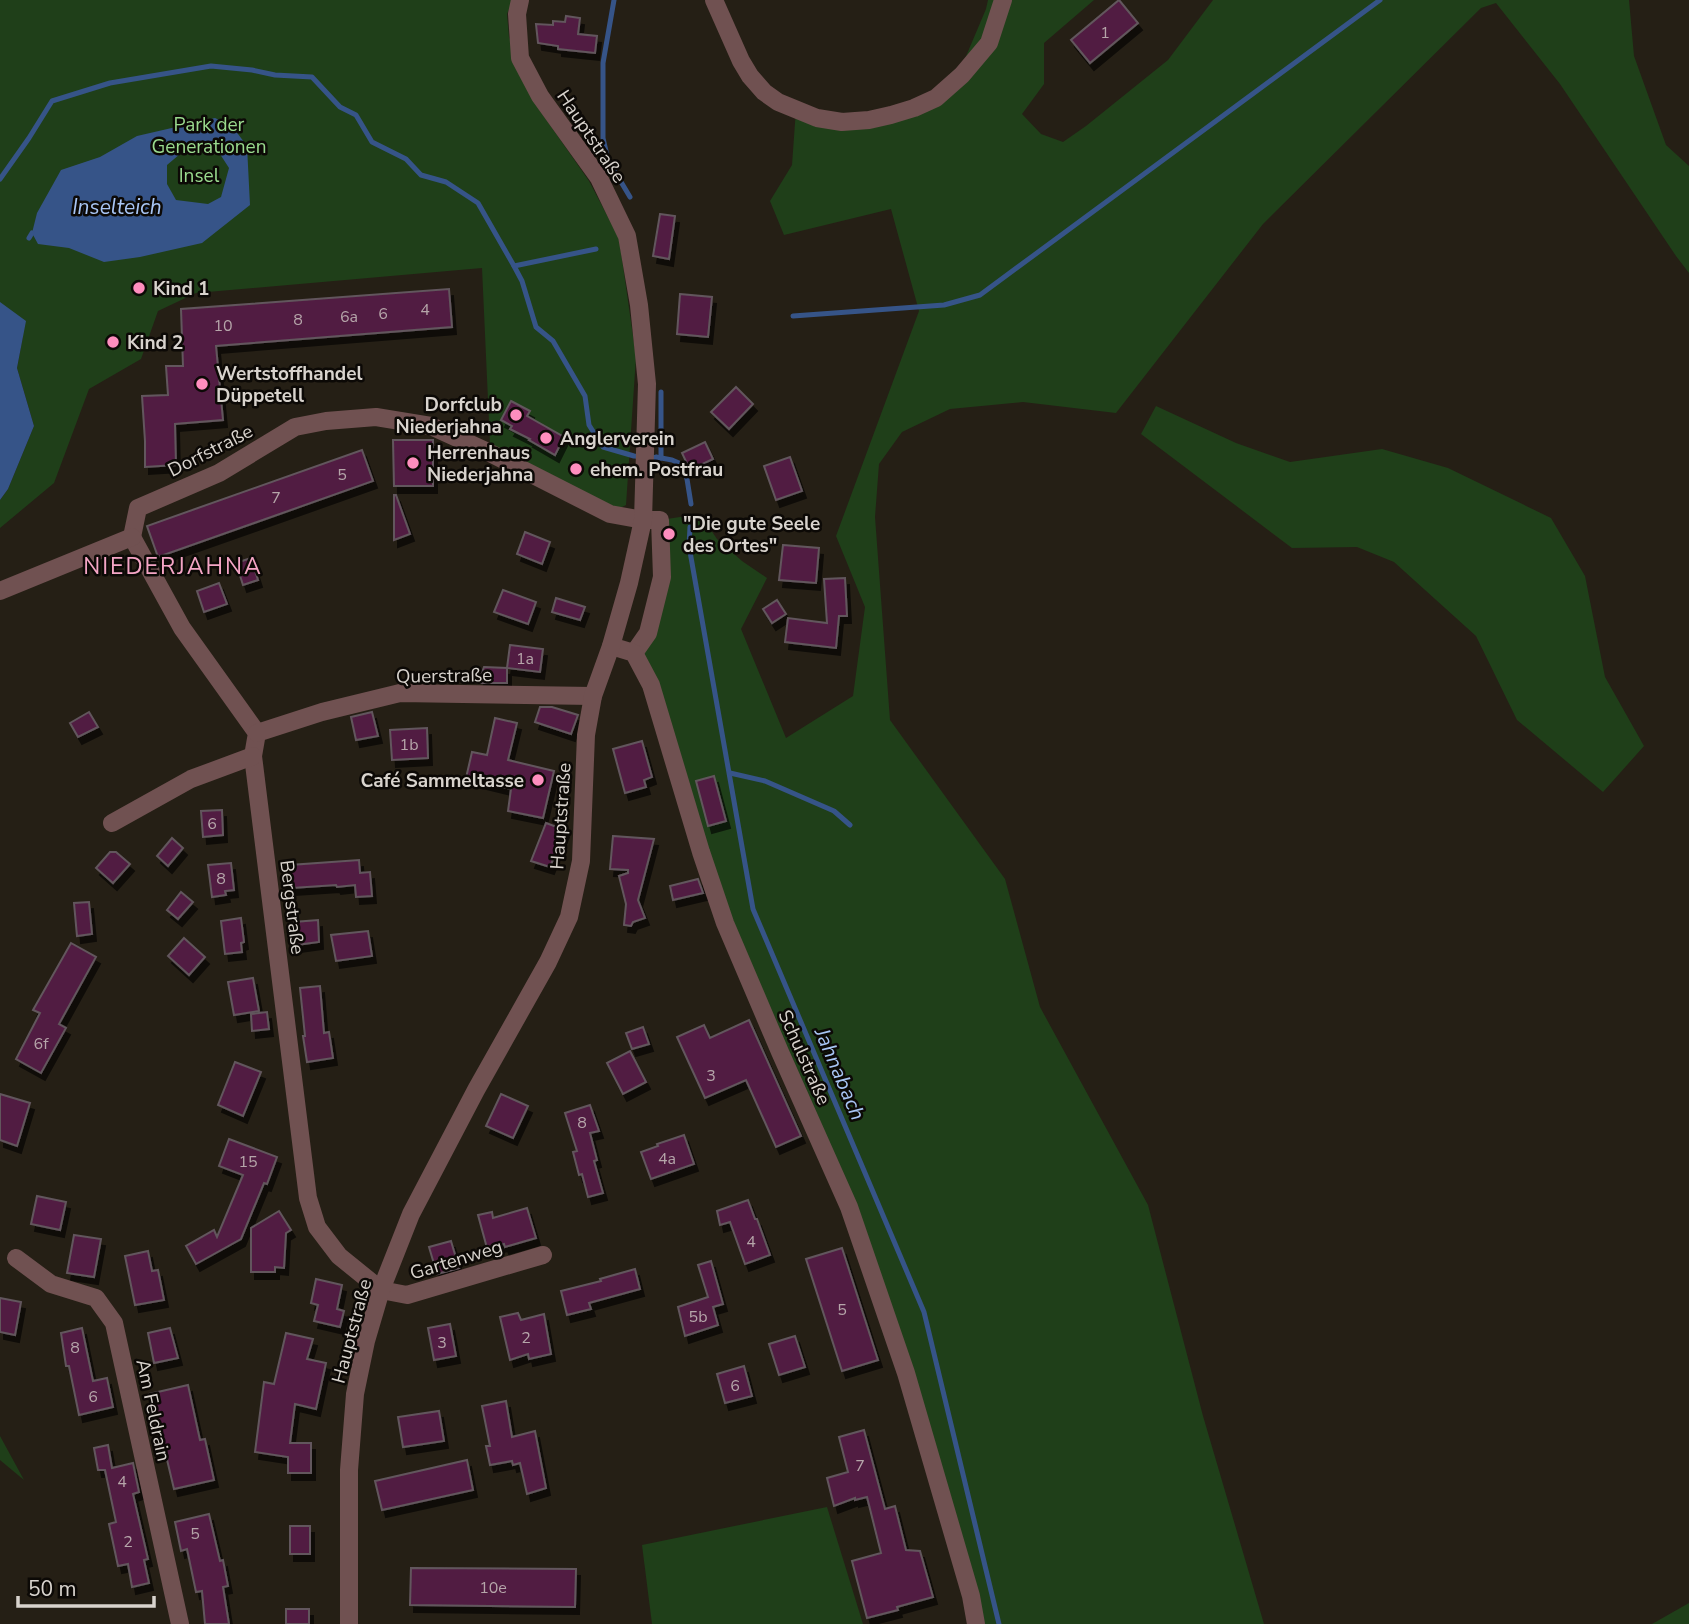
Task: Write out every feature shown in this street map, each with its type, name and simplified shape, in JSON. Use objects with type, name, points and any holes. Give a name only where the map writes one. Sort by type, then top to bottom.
[{"type":"street","name":"Hauptstraße","points":[[349,1624],[349,1470],[355,1394],[366,1341],[381,1290],[411,1214],[475,1090],[548,962],[569,918],[581,861],[586,735],[593,696],[629,583],[643,520],[647,384],[639,305],[627,236],[599,178],[540,96],[520,58],[517,15],[520,0]]},
{"type":"street","points":[[714,0],[741,61],[764,92],[778,102],[817,118],[842,122],[891,115],[936,98],[962,75],[989,43],[1003,0]]},
{"type":"street","name":"Dorfstraße","points":[[132,537],[138,508],[219,473],[295,427],[326,421],[376,417],[431,426],[610,514],[643,520]]},
{"type":"street","points":[[611,646],[634,653],[648,633],[662,577],[660,520],[643,520]]},
{"type":"street","points":[[0,591],[132,537],[182,628],[257,733]]},
{"type":"street","name":"Schulstraße","points":[[634,653],[651,685],[725,923],[849,1208],[906,1373],[971,1596],[976,1624]]},
{"type":"street","name":"Querstraße","points":[[257,733],[322,712],[400,693],[593,696]]},
{"type":"street","name":"Bergstraße","points":[[257,733],[253,756],[308,1198],[317,1227],[339,1256],[381,1290]]},
{"type":"street","points":[[112,823],[191,779],[253,756]]},
{"type":"street","name":"Gartenweg","points":[[381,1290],[407,1295],[543,1255]]},
{"type":"street","name":"Am Feldrain","points":[[16,1258],[51,1284],[96,1298],[114,1323],[180,1624]]},
{"type":"green space","name":"Park der Generationen","points":[[0,0],[513,0],[507,14],[509,37],[536,105],[589,181],[619,238],[636,357],[626,505],[616,510],[490,444],[482,268],[196,293],[158,311],[141,359],[89,389],[54,483],[0,528],[0,500],[8,489],[34,426],[17,368],[23,336],[0,311]]},
{"type":"green space","points":[[988,0],[1094,0],[1044,43],[1044,84],[1022,114],[1041,134],[1063,142],[1168,60],[1213,0],[1629,0],[1634,56],[1666,145],[1689,166],[1689,273],[1560,84],[1496,3],[1481,8],[1263,224],[1116,413],[1023,402],[950,409],[902,432],[879,464],[875,517],[890,720],[1005,879],[1040,1007],[1148,1205],[1203,1416],[1264,1624],[976,1624],[906,1373],[780,1052],[634,653],[648,633],[660,520],[700,514],[717,539],[767,578],[741,629],[786,738],[853,696],[865,607],[836,536],[919,311],[891,209],[784,235],[770,201],[792,165],[796,109],[817,118],[914,108],[964,61]]},
{"type":"green space","points":[[1156,406],[1236,443],[1290,462],[1382,449],[1448,468],[1551,518],[1585,576],[1605,677],[1644,746],[1603,792],[1517,720],[1476,636],[1394,562],[1357,547],[1292,548],[1141,434]]},
{"type":"green space","points":[[0,1436],[24,1480],[0,1460]]},
{"type":"green space","points":[[827,1507],[863,1624],[652,1624],[642,1545]]},
{"type":"green space","points":[[1689,1603],[1689,1624],[1652,1624]]},
{"type":"water","name":"Inselteich","points":[[215,118],[232,126],[247,146],[250,205],[202,243],[140,257],[104,262],[69,248],[38,244],[32,233],[37,213],[61,170],[100,157],[137,136]],"holes":[[[206,143],[218,151],[229,168],[221,197],[208,204],[176,200],[167,184],[167,165],[180,154],[185,145]]]},
{"type":"water","points":[[0,302],[26,321],[17,368],[34,426],[8,489],[0,500]]},
{"type":"building","points":[[1119,0],[1138,23],[1090,63],[1071,40]]},
{"type":"building","points":[[566,16],[580,18],[578,34],[597,36],[595,53],[558,49],[558,46],[538,43],[536,24],[553,25],[553,21],[565,22]]},
{"type":"building","points":[[660,214],[675,216],[669,259],[653,256]]},
{"type":"building","points":[[449,289],[452,327],[216,346],[223,420],[175,424],[176,465],[145,467],[142,396],[168,395],[166,366],[183,366],[181,309]]},
{"type":"building","points":[[680,294],[712,297],[708,337],[677,334]]},
{"type":"building","points":[[736,387],[753,404],[729,429],[711,412]]},
{"type":"building","points":[[511,401],[530,411],[527,416],[564,437],[555,455],[510,429],[512,426],[501,420]]},
{"type":"building","name":"Herrenhaus Niederjahna","points":[[393,440],[433,440],[433,486],[394,486]]},
{"type":"building","points":[[705,442],[713,459],[690,470],[682,453]]},
{"type":"building","points":[[362,450],[373,481],[158,557],[147,526]]},
{"type":"building","points":[[790,457],[802,491],[776,500],[764,466]]},
{"type":"building","points":[[394,495],[410,534],[394,540]]},
{"type":"building","points":[[525,532],[550,542],[542,564],[517,554]]},
{"type":"building","points":[[783,545],[819,548],[816,583],[779,580]]},
{"type":"building","points":[[251,558],[258,580],[243,585],[236,563]]},
{"type":"building","points":[[845,578],[847,616],[839,616],[836,648],[785,642],[788,618],[827,623],[824,579]]},
{"type":"building","points":[[219,583],[227,604],[204,612],[197,591]]},
{"type":"building","points":[[503,590],[536,602],[528,624],[494,612]]},
{"type":"building","points":[[556,598],[585,607],[580,620],[552,612]]},
{"type":"building","points":[[777,600],[786,614],[772,623],[763,609]]},
{"type":"building","points":[[510,645],[543,649],[540,672],[507,668]]},
{"type":"building","points":[[484,667],[507,668],[507,683],[478,683]]},
{"type":"building","points":[[540,707],[552,707],[578,715],[571,734],[535,722]]},
{"type":"building","points":[[89,712],[98,727],[78,737],[70,723]]},
{"type":"building","points":[[372,712],[378,736],[356,740],[351,717]]},
{"type":"building","points":[[495,718],[517,723],[508,760],[554,771],[543,818],[508,811],[511,789],[466,778],[472,752],[487,755]]},
{"type":"building","points":[[427,728],[428,758],[392,760],[390,730]]},
{"type":"building","points":[[642,741],[652,777],[644,780],[646,787],[625,793],[613,749]]},
{"type":"building","points":[[714,776],[726,821],[708,826],[696,781]]},
{"type":"building","points":[[222,810],[223,835],[203,837],[201,811]]},
{"type":"building","points":[[546,823],[565,830],[550,867],[531,861]]},
{"type":"building","points":[[613,836],[654,839],[638,900],[645,918],[633,922],[631,926],[624,925],[626,904],[619,876],[628,873],[628,870],[610,869]]},
{"type":"building","points":[[172,838],[183,848],[168,866],[157,856]]},
{"type":"building","points":[[110,852],[116,852],[130,864],[113,883],[96,868]]},
{"type":"building","points":[[359,860],[360,873],[370,872],[372,896],[356,897],[355,885],[292,888],[290,865]]},
{"type":"building","points":[[231,863],[234,890],[225,891],[226,895],[212,897],[208,865]]},
{"type":"building","points":[[698,879],[703,893],[673,900],[670,886]]},
{"type":"building","points":[[181,892],[193,902],[178,919],[167,910]]},
{"type":"building","points":[[89,902],[92,934],[77,936],[74,903]]},
{"type":"building","points":[[241,918],[244,942],[241,943],[242,952],[225,954],[221,921]]},
{"type":"building","points":[[318,920],[319,942],[296,945],[294,922]]},
{"type":"building","points":[[368,931],[372,956],[336,961],[331,935]]},
{"type":"building","points":[[184,938],[205,957],[189,975],[168,956]]},
{"type":"building","points":[[71,943],[96,957],[59,1024],[66,1028],[41,1073],[16,1059],[40,1013],[33,1010]]},
{"type":"building","points":[[253,978],[259,1011],[234,1015],[228,982]]},
{"type":"building","points":[[320,986],[324,1033],[329,1032],[333,1058],[307,1062],[300,988]]},
{"type":"building","points":[[267,1012],[269,1029],[252,1031],[251,1014]]},
{"type":"building","points":[[749,1020],[801,1136],[776,1147],[746,1080],[705,1098],[677,1037],[704,1025],[710,1038]]},
{"type":"building","points":[[643,1027],[649,1044],[632,1049],[626,1033]]},
{"type":"building","points":[[630,1051],[646,1082],[623,1094],[607,1063]]},
{"type":"building","points":[[235,1062],[261,1072],[243,1116],[218,1105]]},
{"type":"building","points":[[0,1094],[30,1103],[17,1146],[0,1140]]},
{"type":"building","points":[[501,1094],[528,1106],[513,1138],[486,1126]]},
{"type":"building","points":[[590,1105],[599,1131],[590,1133],[603,1193],[588,1197],[582,1174],[579,1175],[573,1152],[577,1151],[565,1113]]},
{"type":"building","points":[[684,1135],[694,1164],[651,1179],[641,1152]]},
{"type":"building","points":[[229,1139],[277,1157],[241,1239],[196,1264],[186,1246],[214,1230],[217,1237],[243,1175],[219,1166]]},
{"type":"building","points":[[37,1196],[66,1202],[60,1230],[31,1224]]},
{"type":"building","points":[[748,1200],[770,1255],[745,1264],[730,1222],[720,1225],[717,1211]]},
{"type":"building","points":[[527,1208],[536,1238],[505,1247],[504,1244],[487,1248],[478,1215],[492,1212],[493,1218]]},
{"type":"building","points":[[279,1211],[291,1230],[286,1233],[284,1268],[275,1267],[275,1272],[251,1272],[251,1228]]},
{"type":"building","points":[[74,1235],[101,1239],[94,1277],[67,1273]]},
{"type":"building","points":[[451,1241],[459,1268],[437,1274],[429,1247]]},
{"type":"building","points":[[842,1248],[878,1360],[842,1371],[806,1259]]},
{"type":"building","points":[[148,1251],[152,1271],[158,1270],[164,1300],[135,1305],[125,1256]]},
{"type":"building","points":[[711,1261],[723,1304],[713,1307],[718,1325],[685,1336],[678,1307],[708,1297],[698,1265]]},
{"type":"building","points":[[635,1269],[640,1289],[589,1303],[591,1309],[567,1315],[561,1291]]},
{"type":"building","points":[[316,1279],[342,1285],[337,1309],[344,1311],[340,1327],[314,1321],[318,1305],[311,1303]]},
{"type":"building","points":[[0,1298],[21,1302],[15,1335],[0,1332]]},
{"type":"building","points":[[518,1313],[521,1320],[544,1314],[551,1354],[529,1359],[528,1354],[510,1360],[500,1317]]},
{"type":"building","points":[[450,1324],[456,1356],[434,1360],[428,1328]]},
{"type":"building","points":[[82,1328],[93,1381],[107,1378],[113,1407],[79,1415],[69,1366],[66,1366],[61,1333]]},
{"type":"building","points":[[170,1328],[178,1358],[154,1363],[148,1333]]},
{"type":"building","points":[[286,1333],[313,1339],[307,1359],[326,1363],[316,1409],[295,1404],[290,1443],[311,1443],[311,1473],[288,1473],[288,1457],[255,1452],[264,1382],[274,1384]]},
{"type":"building","points":[[795,1336],[805,1367],[779,1375],[769,1344]]},
{"type":"building","points":[[744,1366],[752,1396],[725,1403],[717,1374]]},
{"type":"building","points":[[188,1385],[200,1440],[205,1439],[214,1480],[174,1489],[149,1394]]},
{"type":"building","points":[[506,1401],[512,1437],[535,1431],[546,1488],[527,1494],[520,1463],[513,1465],[512,1461],[490,1465],[486,1446],[490,1446],[482,1406]]},
{"type":"building","points":[[439,1411],[444,1441],[403,1447],[398,1417]]},
{"type":"building","points":[[864,1430],[885,1509],[895,1506],[906,1550],[920,1551],[933,1597],[867,1618],[852,1561],[881,1553],[867,1497],[855,1498],[834,1506],[827,1478],[848,1472],[839,1437]]},
{"type":"building","points":[[108,1445],[112,1468],[133,1463],[139,1492],[133,1494],[148,1559],[144,1560],[149,1583],[132,1587],[128,1564],[118,1566],[109,1524],[116,1522],[105,1470],[98,1470],[94,1448]]},
{"type":"building","points":[[467,1460],[473,1490],[382,1510],[375,1481]]},
{"type":"building","points":[[209,1514],[228,1586],[223,1587],[229,1624],[205,1624],[202,1591],[196,1592],[187,1549],[181,1551],[175,1522]]},
{"type":"building","points":[[290,1526],[310,1526],[310,1554],[290,1554]]},
{"type":"building","points":[[411,1568],[576,1569],[575,1607],[410,1605]]},
{"type":"building","points":[[286,1609],[309,1609],[309,1624],[286,1624]]},
{"type":"waterway","points":[[614,0],[603,63],[603,138],[608,160],[630,197]]},
{"type":"waterway","points":[[793,316],[944,305],[980,295],[1380,0]]},
{"type":"waterway","points":[[0,179],[52,101],[110,83],[211,66],[312,77],[340,107],[356,115],[372,142],[406,159],[421,175],[446,182],[478,203],[522,281],[536,327],[553,341],[585,396],[589,425],[603,447],[634,456],[661,458],[656,457],[672,460],[679,463],[687,479],[691,504]]},
{"type":"waterway","points":[[29,238],[32,233]]},
{"type":"waterway","points":[[514,266],[596,249]]},
{"type":"waterway","points":[[661,392],[661,458]]},
{"type":"waterway","name":"Jahnabach","points":[[690,527],[689,546],[753,909],[924,1312],[999,1624]]},
{"type":"waterway","points":[[730,773],[765,781],[834,811],[850,825]]},
{"type":"place","name":"Kind 1","points":[[139,288]]},
{"type":"place","name":"Kind 2","points":[[113,342]]},
{"type":"place","name":"Wertstoffhandel Düppetell","points":[[202,384]]},
{"type":"place","name":"Dorfclub Niederjahna","points":[[516,415]]},
{"type":"place","name":"Anglerverein","points":[[546,438]]},
{"type":"place","name":"Herrenhaus Niederjahna","points":[[413,463]]},
{"type":"place","name":"ehem. Postfrau","points":[[576,469]]},
{"type":"place","name":"\"Die gute Seele des Ortes\"","points":[[669,534]]},
{"type":"place","name":"Café Sammeltasse","points":[[538,780]]},
{"type":"district","name":"NIEDERJAHNA","points":[[173,566]]},
{"type":"park label","name":"Insel","points":[[199,175]]}]
